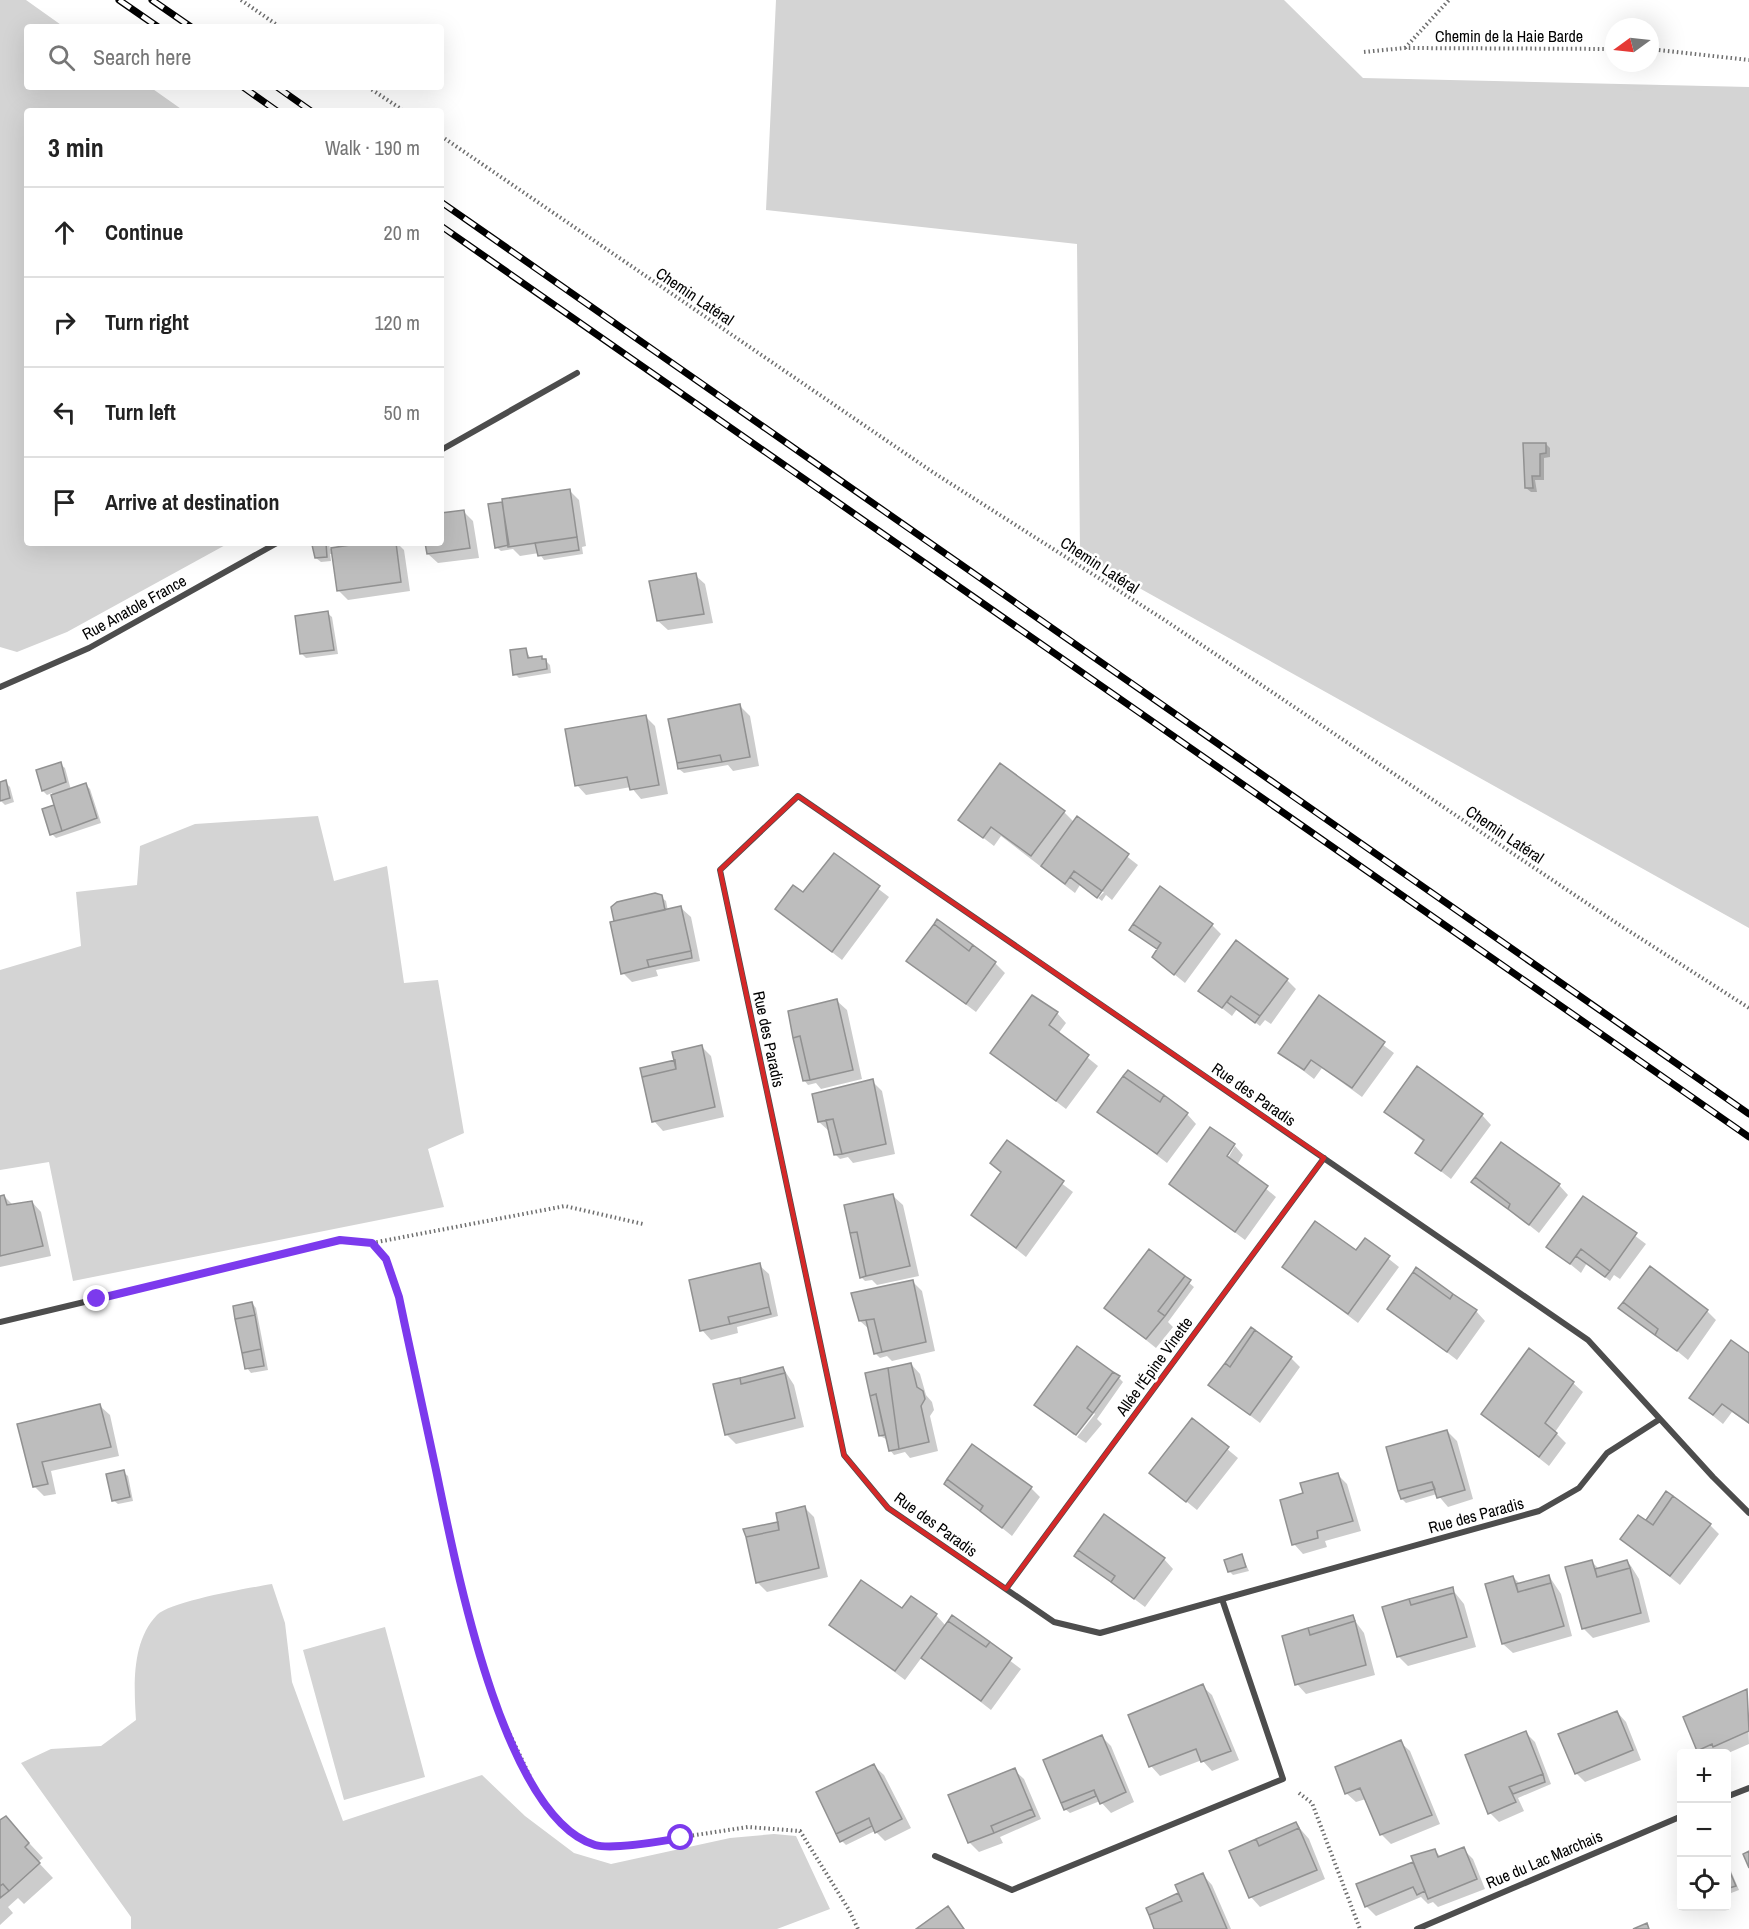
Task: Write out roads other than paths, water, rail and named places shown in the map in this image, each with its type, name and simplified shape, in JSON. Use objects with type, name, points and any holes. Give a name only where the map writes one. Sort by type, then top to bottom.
[{"type":"street","points":[[444,448],[577,373]]},
{"type":"street","name":"Rue Anatole France","points":[[0,687],[89,648],[272,546]]},
{"type":"street","name":"Rue des Paradis","points":[[1660,1419],[1607,1453],[1579,1488],[1539,1511],[1100,1633],[1054,1622],[888,1508],[844,1455],[720,870],[798,796],[1588,1340],[1749,1513]]},
{"type":"street","name":"Allée l'Épine Vinette","points":[[1006,1589],[1324,1158]]},
{"type":"street","points":[[0,1322],[97,1299]]},
{"type":"street","points":[[934,1856],[1012,1890],[1282,1779],[1222,1599]]},
{"type":"street","points":[[1731,1795],[1749,1788]]},
{"type":"street","name":"Rue du Lac Marchais","points":[[1417,1929],[1677,1818]]},
{"type":"railway","points":[[119,0],[154,24]]},
{"type":"railway","points":[[152,0],[187,24]]},
{"type":"railway","points":[[247,90],[273,108]]},
{"type":"railway","points":[[281,90],[307,108]]},
{"type":"railway","points":[[444,204],[1749,1114]]},
{"type":"railway","points":[[444,228],[1749,1137]]}]
